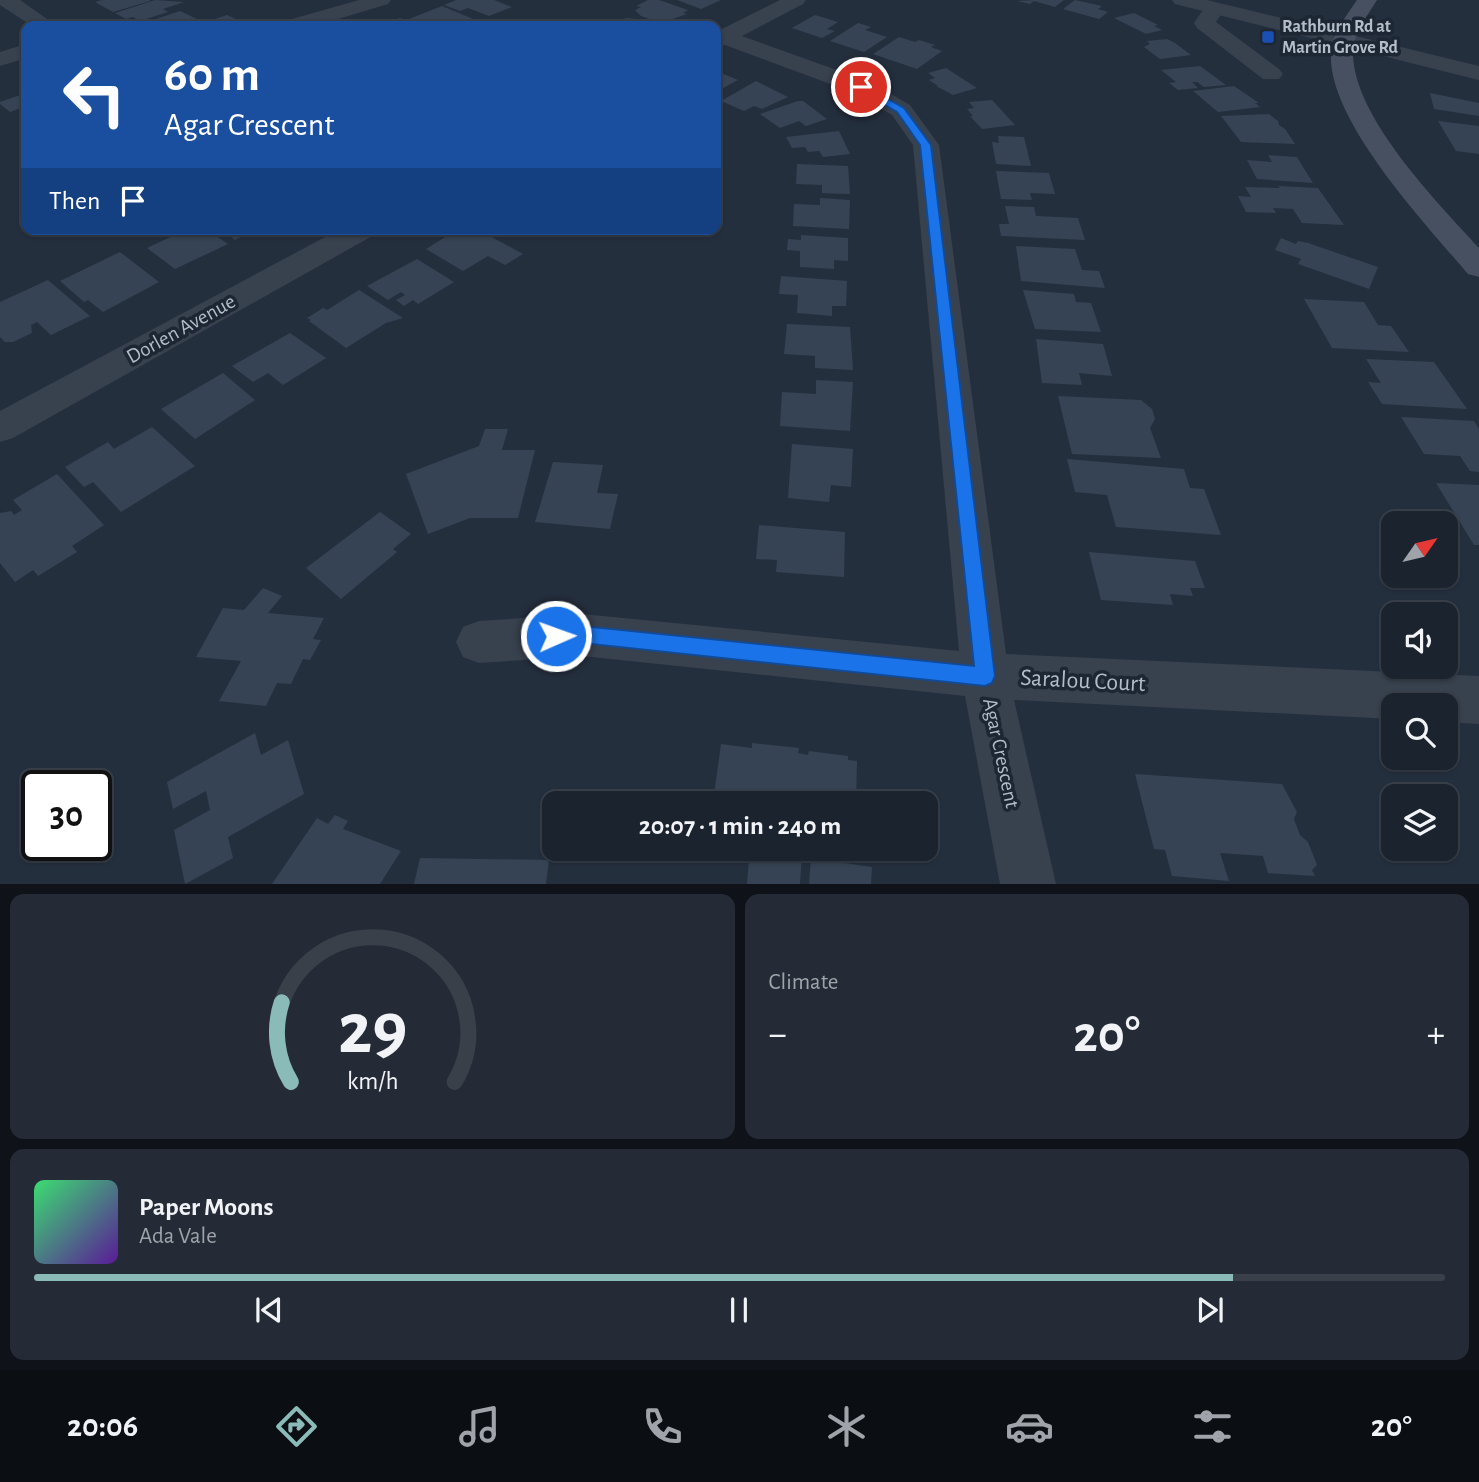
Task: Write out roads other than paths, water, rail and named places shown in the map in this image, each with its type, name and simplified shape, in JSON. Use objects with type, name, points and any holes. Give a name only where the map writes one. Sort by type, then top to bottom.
[{"type":"main road","points":[[1367,0],[1345,41],[1342,55],[1345,79],[1362,117],[1405,181],[1479,267]]},
{"type":"street","points":[[6,0],[38,21]]},
{"type":"street","points":[[310,21],[381,0]]},
{"type":"street","points":[[721,38],[796,0]]},
{"type":"street","points":[[1182,0],[1479,73]]},
{"type":"street","points":[[1215,9],[1205,23],[1271,74]]},
{"type":"street","name":"Agar Crescent","points":[[721,39],[861,87],[901,110],[926,145],[985,676],[1028,884]]},
{"type":"street","points":[[0,59],[21,53]]},
{"type":"street","name":"Dorlen Avenue","points":[[0,428],[352,235]]},
{"type":"street","name":"Saralou Court","points":[[479,642],[582,635],[985,676],[1479,700]]},
{"type":"place","name":"Rathburn Rd at Martin Grove Rd","points":[[1268,37]]}]
